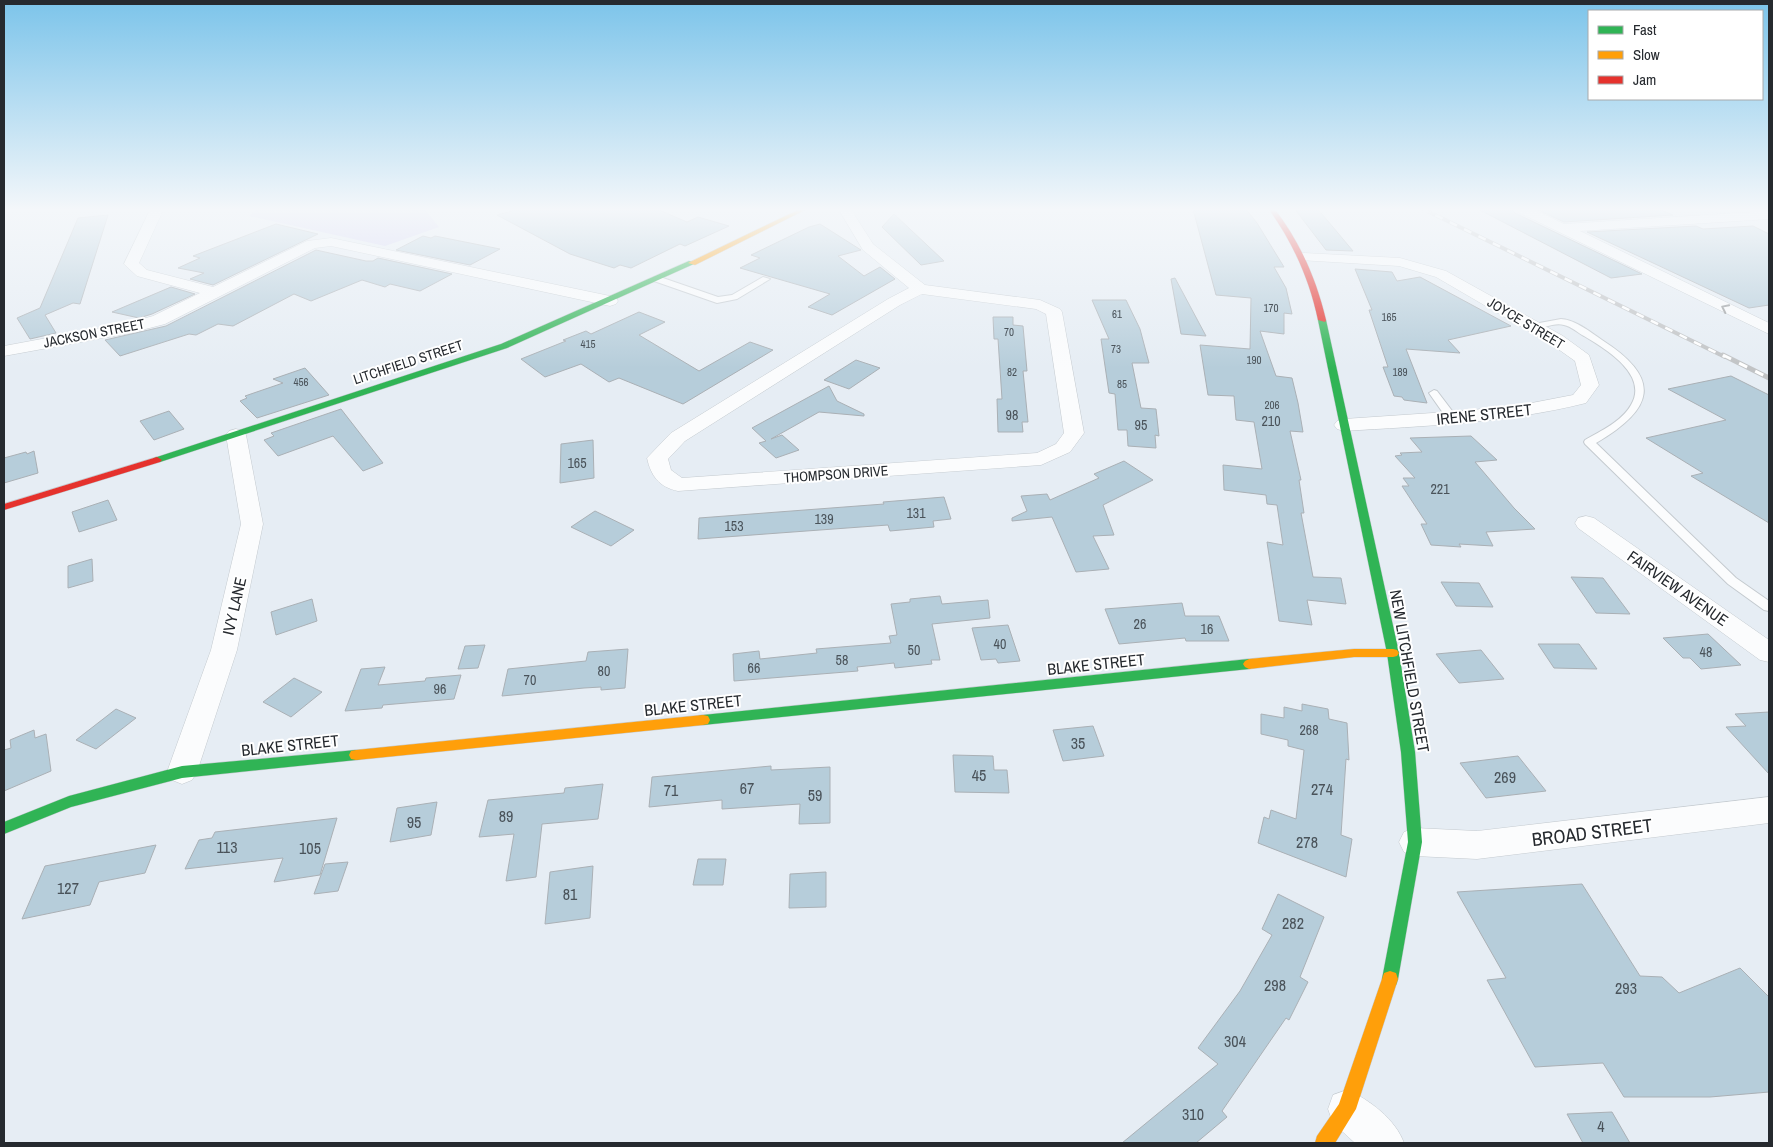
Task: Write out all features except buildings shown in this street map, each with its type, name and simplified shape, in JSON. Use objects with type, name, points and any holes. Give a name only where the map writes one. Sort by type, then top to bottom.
[{"type":"main road","name":"LITCHFIELD STREET","points":[[4,506],[236,435],[504,346],[610,301],[694,262]]},
{"type":"main road","name":"NEW LITCHFIELD STREET","points":[[1306,262],[1315,288],[1393,653],[1408,752],[1415,842],[1390,981],[1347,1110],[1324,1143]]},
{"type":"main road","name":"BLAKE STREET","points":[[4,828],[42,811],[99,792],[182,772],[996,691],[1354,653],[1393,653]]},
{"type":"street","points":[[132,262],[131,264],[142,273],[214,292]]},
{"type":"street","name":"JACKSON STREET","points":[[4,351],[137,326],[159,320],[276,262]]},
{"type":"street","name":"JACKSON STREET","points":[[423,262],[610,301]]},
{"type":"street","points":[[886,262],[920,289]]},
{"type":"street","name":"JOYCE STREET","points":[[1391,262],[1400,262],[1441,274],[1558,340],[1583,360]]},
{"type":"street","points":[[1631,262],[1769,329]]},
{"type":"street","name":"THOMPSON DRIVE","points":[[920,289],[1040,305],[1054,312],[1074,433],[1063,448],[1041,459],[678,485],[660,473],[657,458],[678,437],[894,302],[920,289]]},
{"type":"street","name":"IRENE STREET","points":[[1344,426],[1452,418],[1547,407],[1579,399],[1590,385],[1583,360]]},
{"type":"street","name":"IVY LANE","points":[[182,772],[224,650],[252,524],[236,435]]},
{"type":"street","name":"FAIRVIEW AVENUE","points":[[1586,523],[1769,653]]},
{"type":"street","name":"BROAD STREET","points":[[1415,842],[1477,845],[1769,810]]},
{"type":"street","points":[[1347,1110],[1384,1143]]},
{"type":"lane","points":[[657,279],[717,300],[734,298],[766,278]]},
{"type":"lane","points":[[1534,327],[1566,322],[1607,347],[1627,363],[1639,386],[1640,394],[1637,403],[1622,418],[1589,442],[1732,581],[1769,608]]},
{"type":"lane","points":[[1434,393],[1452,418]]},
{"type":"railway","points":[[1530,262],[1725,357]]},
{"type":"railway","points":[[1723,355],[1769,378]]},
{"type":"traffic: fast","points":[[157,460],[504,346],[692,263]]},
{"type":"traffic: fast","points":[[1322,320],[1393,653],[1408,752],[1415,842],[1390,979]]},
{"type":"traffic: fast","points":[[703,720],[1249,664]]},
{"type":"traffic: fast","points":[[4,828],[69,802],[182,772],[356,755]]},
{"type":"traffic: slow","points":[[1249,664],[1354,653],[1393,653]]},
{"type":"traffic: slow","points":[[356,755],[703,720]]},
{"type":"traffic: slow","points":[[1324,1143],[1347,1109],[1390,979]]},
{"type":"traffic: jam","points":[[1304,262],[1322,320]]},
{"type":"traffic: jam","points":[[4,507],[157,460]]}]
